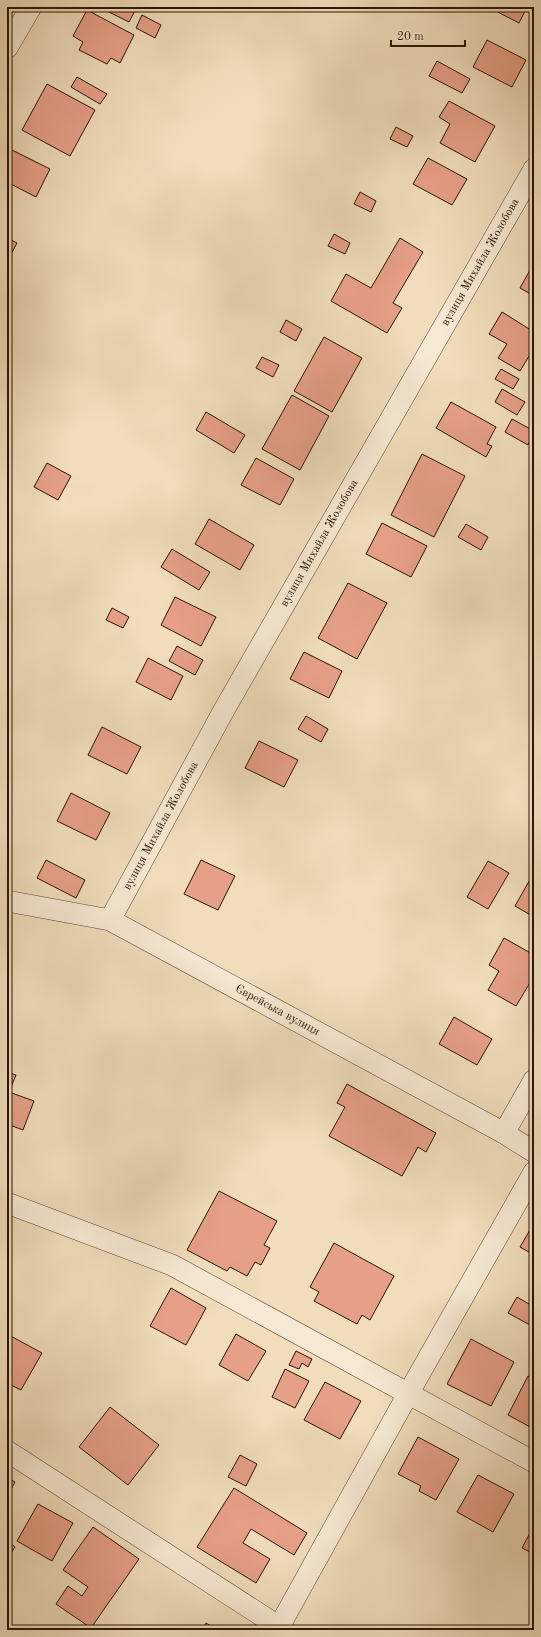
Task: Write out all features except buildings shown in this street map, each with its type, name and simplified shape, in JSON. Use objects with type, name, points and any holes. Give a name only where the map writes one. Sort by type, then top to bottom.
[{"type":"street","points":[[7,48],[31,7]]},
{"type":"street","name":"вулиця Михайла Жолобова","points":[[110,920],[224,710],[534,169]]},
{"type":"street","name":"Єврейська вулиця","points":[[8,903],[110,920],[504,1133],[534,1152]]},
{"type":"street","points":[[504,1133],[534,1080]]},
{"type":"street","points":[[7,1451],[282,1629],[408,1394],[534,1172]]},
{"type":"street","points":[[7,1203],[172,1265],[534,1462]]}]
